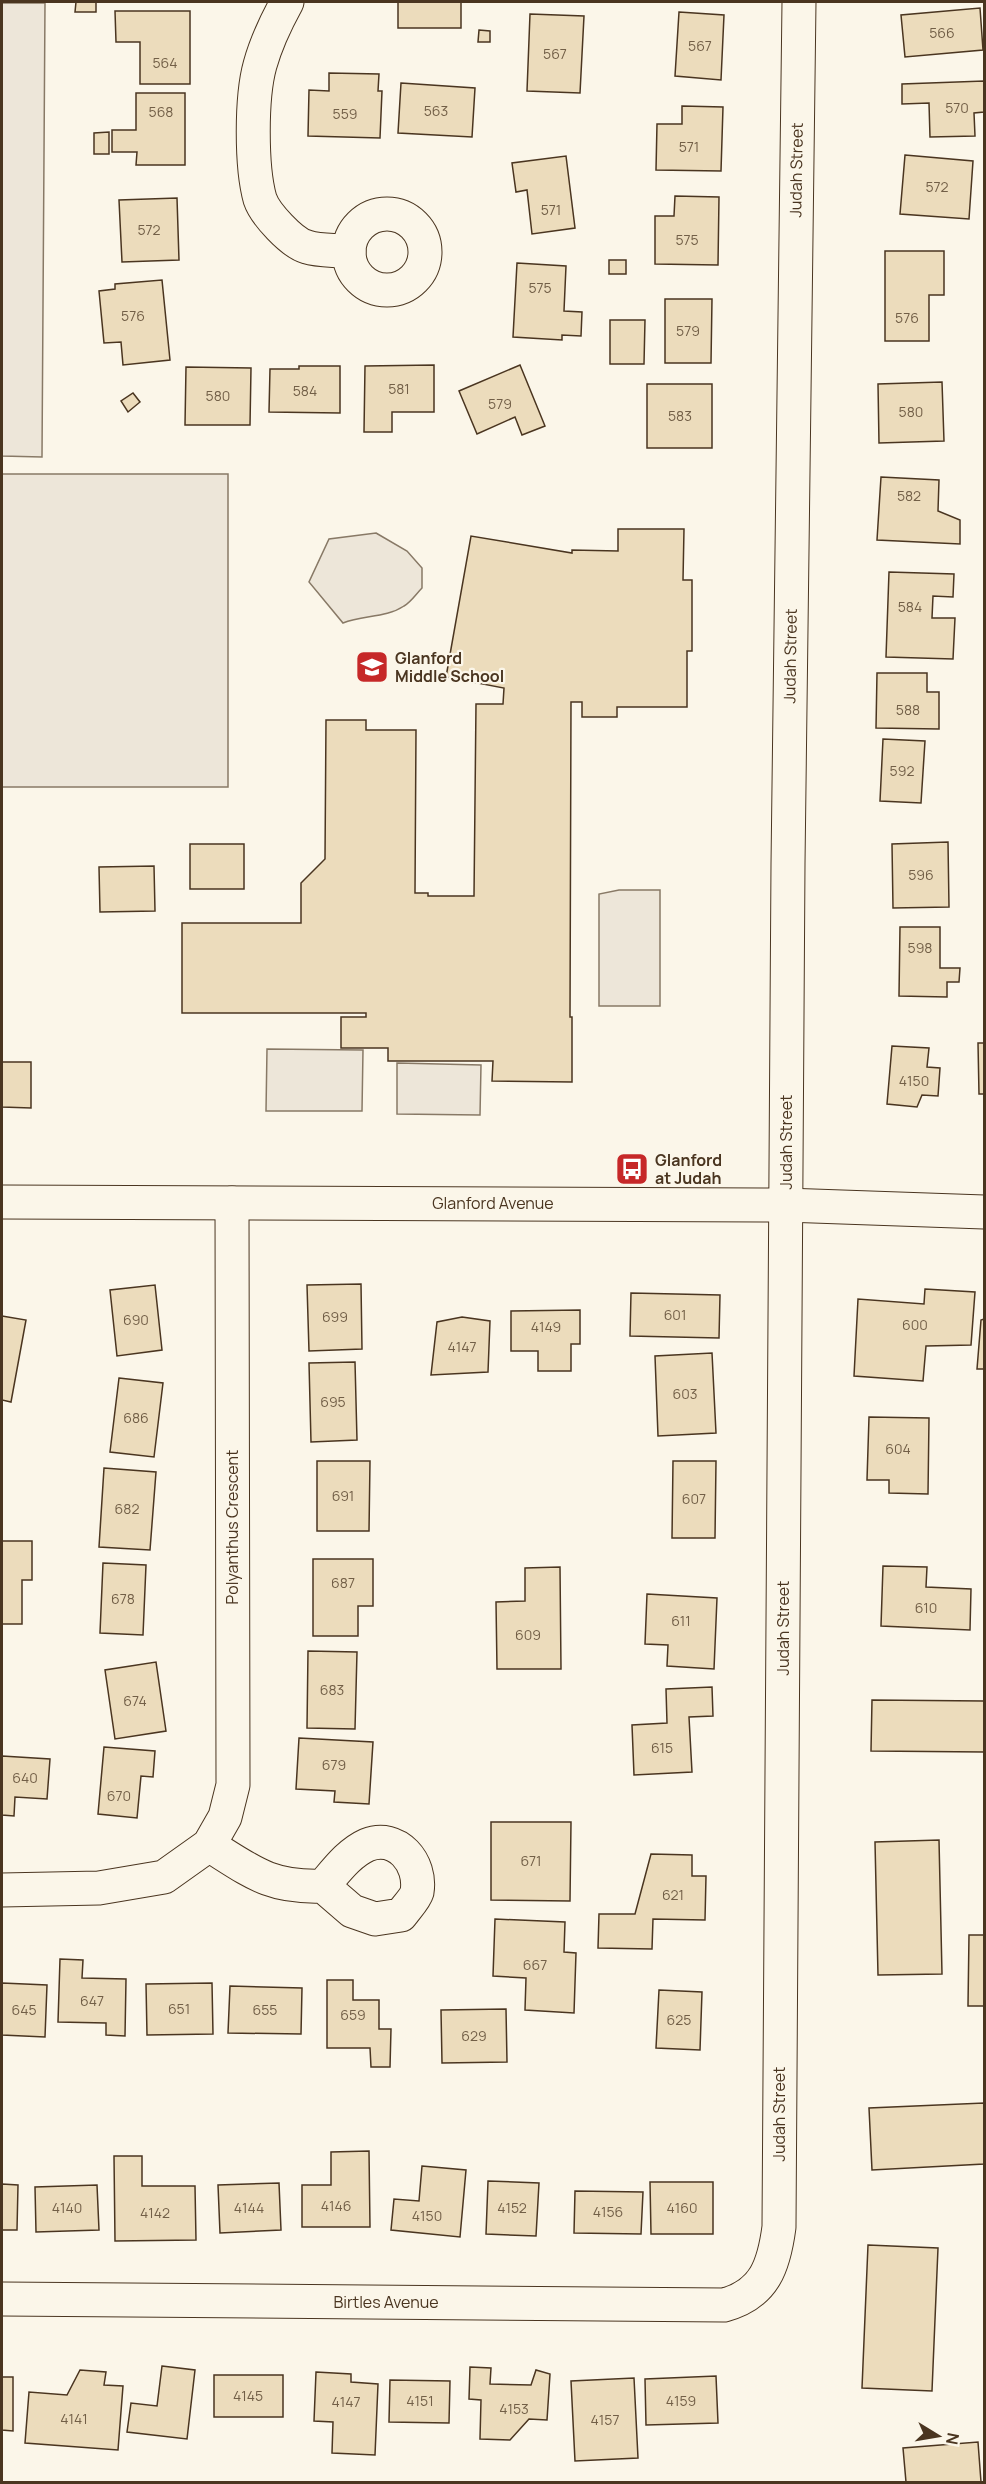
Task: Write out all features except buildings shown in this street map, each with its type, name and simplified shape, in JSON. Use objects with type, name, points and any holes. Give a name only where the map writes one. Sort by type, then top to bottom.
[{"type":"street","points":[[287,2],[271,34],[259,67],[254,111],[254,153],[261,200],[279,227],[306,247],[349,252]]},
{"type":"street","name":"Judah Street","points":[[762,2280],[775,2255],[779,2227],[785,1205],[800,2]]},
{"type":"street","name":"Glanford Avenue","points":[[2,1202],[785,1205],[984,1212]]},
{"type":"street","name":"Polyanthus Crescent","points":[[2,1890],[99,1888],[164,1877],[208,1845],[225,1817],[232,1785],[232,1203]]},
{"type":"street","points":[[208,1845],[262,1878],[296,1887],[323,1886]]},
{"type":"street","name":"Birtles Avenue","points":[[2,2299],[724,2305],[747,2296],[762,2280]]},
{"type":"shaded area","points":[[2,3],[45,3],[42,457],[2,456]]},
{"type":"shaded area","points":[[2,474],[228,474],[228,787],[2,787]]},
{"type":"shaded area","points":[[376,533],[407,551],[422,568],[422,588],[409,602],[397,610],[343,623],[309,582],[329,539]]},
{"type":"shaded area","points":[[619,890],[660,890],[660,1006],[599,1006],[599,894]]},
{"type":"shaded area","points":[[267,1049],[363,1050],[362,1111],[266,1111]]},
{"type":"shaded area","points":[[397,1063],[481,1065],[480,1115],[397,1114]]},
{"type":"place","name":"Glanford Middle School","points":[[372,667]]},
{"type":"place","name":"Glanford at Judah","points":[[632,1169]]}]
